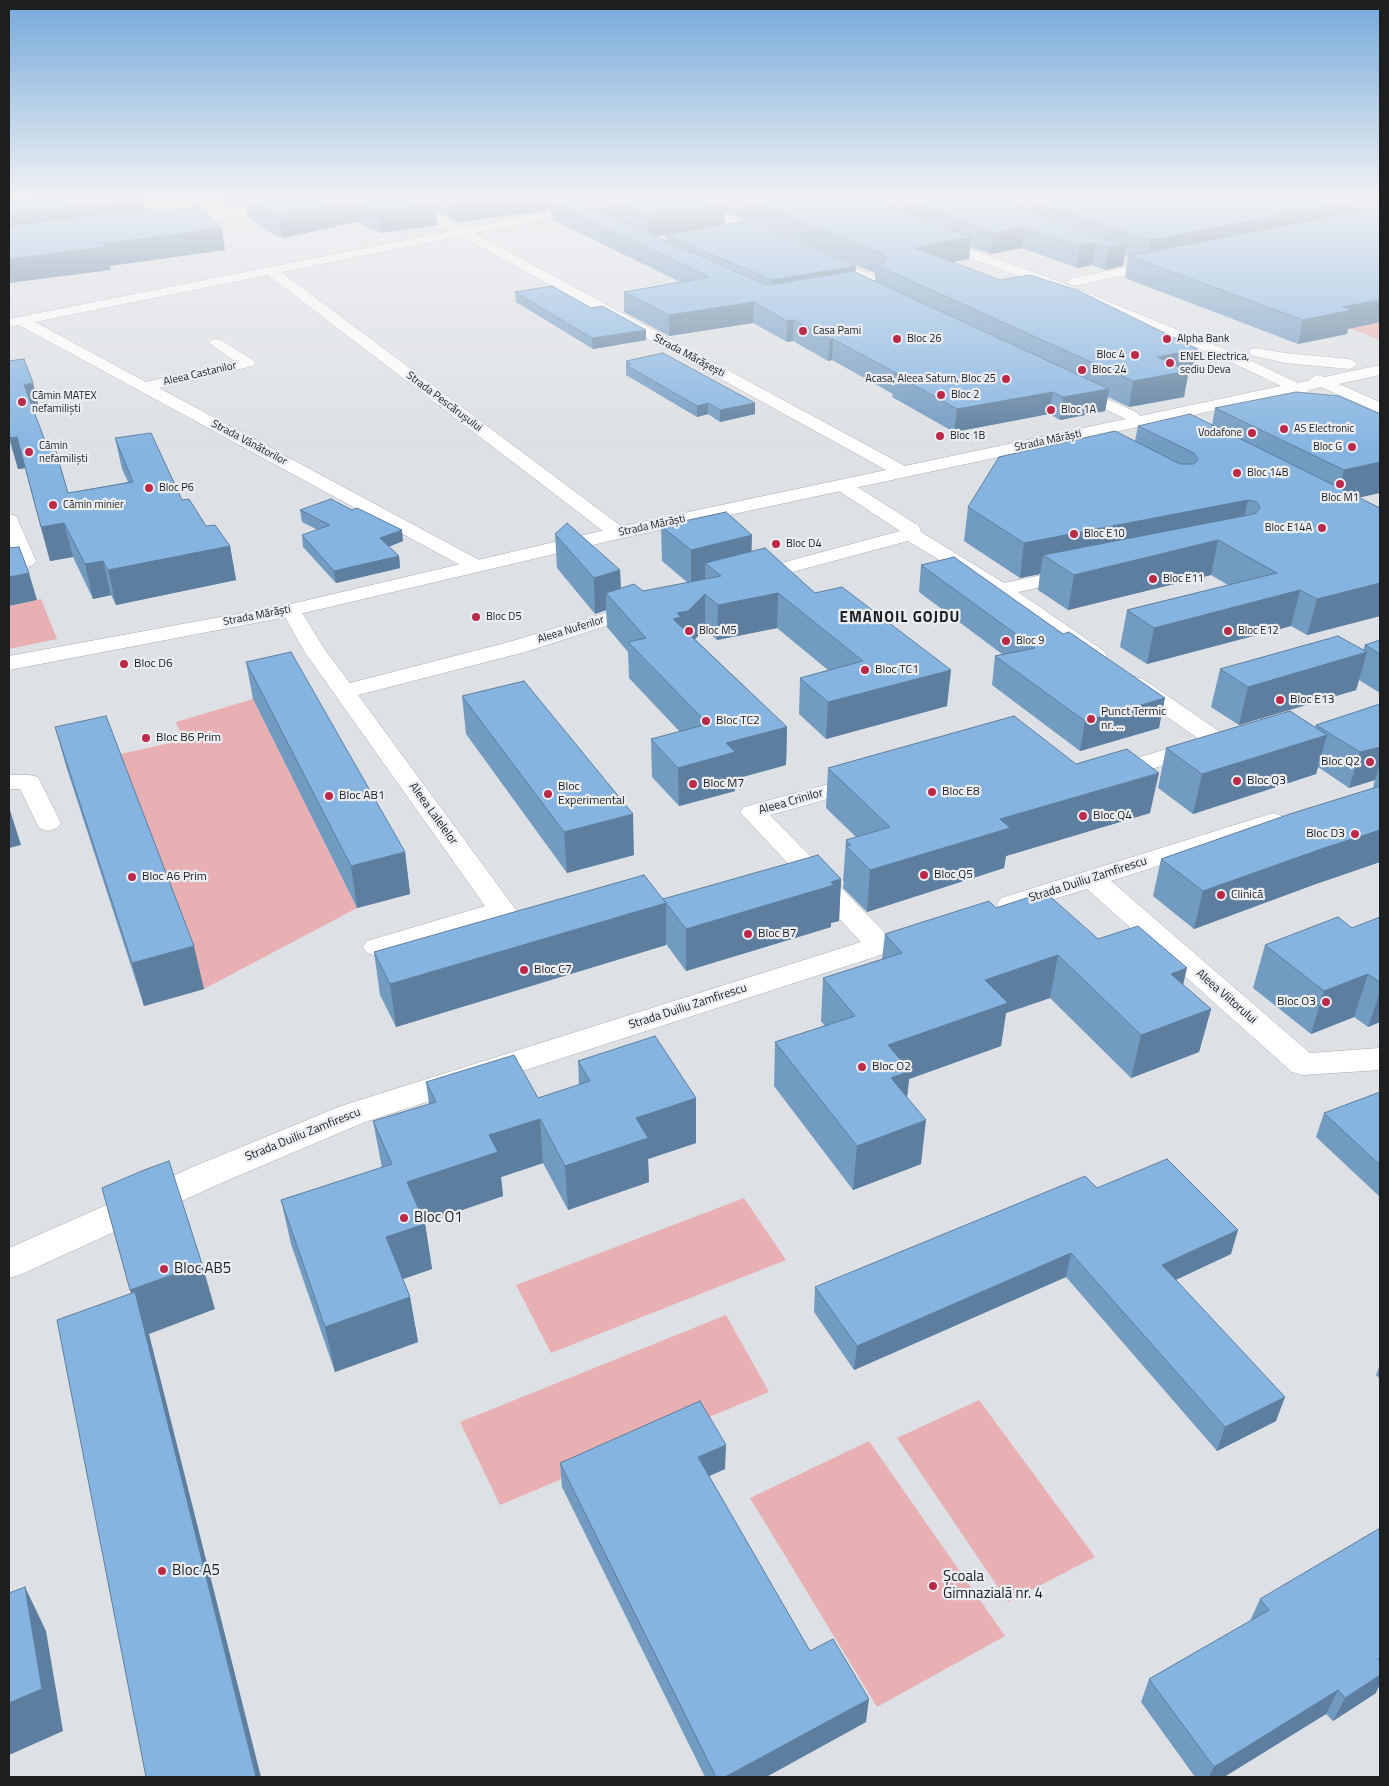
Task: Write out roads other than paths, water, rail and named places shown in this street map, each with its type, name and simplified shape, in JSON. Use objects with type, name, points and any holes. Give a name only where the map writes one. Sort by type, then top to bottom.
[{"type":"street","points":[[16,322],[229,279]]},
{"type":"street","name":"Strada Pescărușului","points":[[282,279],[618,533]]},
{"type":"street","name":"Strada Mărășești","points":[[548,279],[904,472]]},
{"type":"street","points":[[872,279],[876,281],[921,303],[902,308],[854,285],[876,281]]},
{"type":"street","points":[[1042,279],[1232,357],[1318,399]]},
{"type":"street","points":[[1065,279],[1256,352],[1380,408]]},
{"type":"street","points":[[1073,282],[1086,279]]},
{"type":"street","name":"Strada Vânătorilor","points":[[16,322],[144,386],[476,566]]},
{"type":"street","name":"Aleea Castanilor","points":[[144,386],[248,363],[216,342]]},
{"type":"street","points":[[1256,352],[1316,362],[1380,365]]},
{"type":"street","points":[[1204,409],[1236,392],[1241,381],[1232,357]]},
{"type":"street","name":"Strada Mărăști","points":[[9,663],[291,610],[618,533],[1380,370]]},
{"type":"street","points":[[1380,381],[1380,386]]},
{"type":"street","points":[[1060,383],[1130,416],[1177,432]]},
{"type":"street","points":[[1204,409],[1294,405]]},
{"type":"street","points":[[1075,435],[1100,448]]},
{"type":"street","points":[[842,485],[912,530],[912,534],[990,582],[998,590],[1066,634],[1218,741],[1088,781]]},
{"type":"street","points":[[9,520],[26,561],[9,567]]},
{"type":"street","points":[[732,582],[912,534]]},
{"type":"street","points":[[998,590],[1095,570]]},
{"type":"street","name":"Aleea Nuferilor","points":[[344,691],[517,647],[656,603]]},
{"type":"street","name":"Aleea Lalelelor","points":[[291,610],[315,651],[502,910],[377,947]]},
{"type":"street","name":"Aleea Crinilor","points":[[881,946],[753,812],[885,775]]},
{"type":"street","points":[[9,782],[29,782],[48,823]]},
{"type":"street","name":"Strada Duiliu Zamfirescu","points":[[982,914],[1297,814]]},
{"type":"street","name":"Aleea Viitorului","points":[[1092,879],[1303,1064],[1380,1059]]},
{"type":"street","name":"Strada Duiliu Zamfirescu","points":[[9,1264],[207,1174],[353,1114],[945,926]]},
{"type":"place","name":"Casa Pami","points":[[803,331]]},
{"type":"place","name":"Bloc 26","points":[[897,339]]},
{"type":"place","name":"Alpha Bank","points":[[1167,339]]},
{"type":"place","name":"Bloc 4","points":[[1135,355]]},
{"type":"place","name":"ENEL Electrica, sediu Deva","points":[[1170,363]]},
{"type":"place","name":"Bloc 24","points":[[1082,370]]},
{"type":"place","name":"Acasa, Aleea Saturn, Bloc 25","points":[[1006,379]]},
{"type":"place","name":"Bloc 2","points":[[941,395]]},
{"type":"place","name":"Cămin MATEX nefamiliști","points":[[22,402]]},
{"type":"place","name":"Bloc 1A","points":[[1051,410]]},
{"type":"place","name":"AS Electronic","points":[[1284,429]]},
{"type":"place","name":"Vodafone","points":[[1252,433]]},
{"type":"place","name":"Bloc 1B","points":[[940,436]]},
{"type":"place","name":"Bloc G","points":[[1352,447]]},
{"type":"place","name":"Cămin nefamiliști","points":[[29,452]]},
{"type":"place","name":"Bloc 14B","points":[[1237,473]]},
{"type":"place","name":"Bloc M1","points":[[1340,484]]},
{"type":"place","name":"Bloc P6","points":[[149,488]]},
{"type":"place","name":"Cămin minier","points":[[53,505]]},
{"type":"place","name":"Bloc E14A","points":[[1322,528]]},
{"type":"place","name":"Bloc E10","points":[[1074,534]]},
{"type":"place","name":"Bloc D4","points":[[776,544]]},
{"type":"place","name":"Bloc E11","points":[[1153,579]]},
{"type":"place","name":"Bloc D5","points":[[476,617]]},
{"type":"place","name":"Bloc M5","points":[[689,631]]},
{"type":"place","name":"Bloc E12","points":[[1228,631]]},
{"type":"place","name":"Bloc 9","points":[[1006,641]]},
{"type":"place","name":"Bloc D6","points":[[124,664]]},
{"type":"place","name":"Bloc TC1","points":[[865,670]]},
{"type":"place","name":"Bloc E13","points":[[1280,700]]},
{"type":"place","name":"Punct Termic nr. ...","points":[[1091,719]]},
{"type":"place","name":"Bloc TC2","points":[[706,721]]},
{"type":"place","name":"Bloc B6 Prim","points":[[146,738]]},
{"type":"place","name":"Bloc Q2","points":[[1370,762]]},
{"type":"place","name":"Bloc Q3","points":[[1237,781]]},
{"type":"place","name":"Bloc M7","points":[[693,784]]},
{"type":"place","name":"Bloc E8","points":[[932,792]]},
{"type":"place","name":"Bloc Experimental","points":[[548,794]]},
{"type":"place","name":"Bloc AB1","points":[[329,796]]},
{"type":"place","name":"Bloc Q4","points":[[1083,816]]},
{"type":"place","name":"Bloc D3","points":[[1355,834]]},
{"type":"place","name":"Bloc Q5","points":[[924,875]]},
{"type":"place","name":"Bloc A6 Prim","points":[[132,877]]},
{"type":"place","name":"Clinică","points":[[1221,895]]},
{"type":"place","name":"Bloc B7","points":[[748,934]]},
{"type":"place","name":"Bloc C7","points":[[524,970]]},
{"type":"place","name":"Bloc O3","points":[[1326,1002]]},
{"type":"place","name":"Bloc O2","points":[[862,1067]]},
{"type":"place","name":"Bloc O1","points":[[404,1218]]},
{"type":"place","name":"Bloc AB5","points":[[164,1269]]},
{"type":"place","name":"Bloc A5","points":[[162,1571]]},
{"type":"place","name":"Școala Gimnazială nr. 4","points":[[933,1586]]},
{"type":"district","name":"EMANOIL GOJDU","points":[[900,618]]}]
